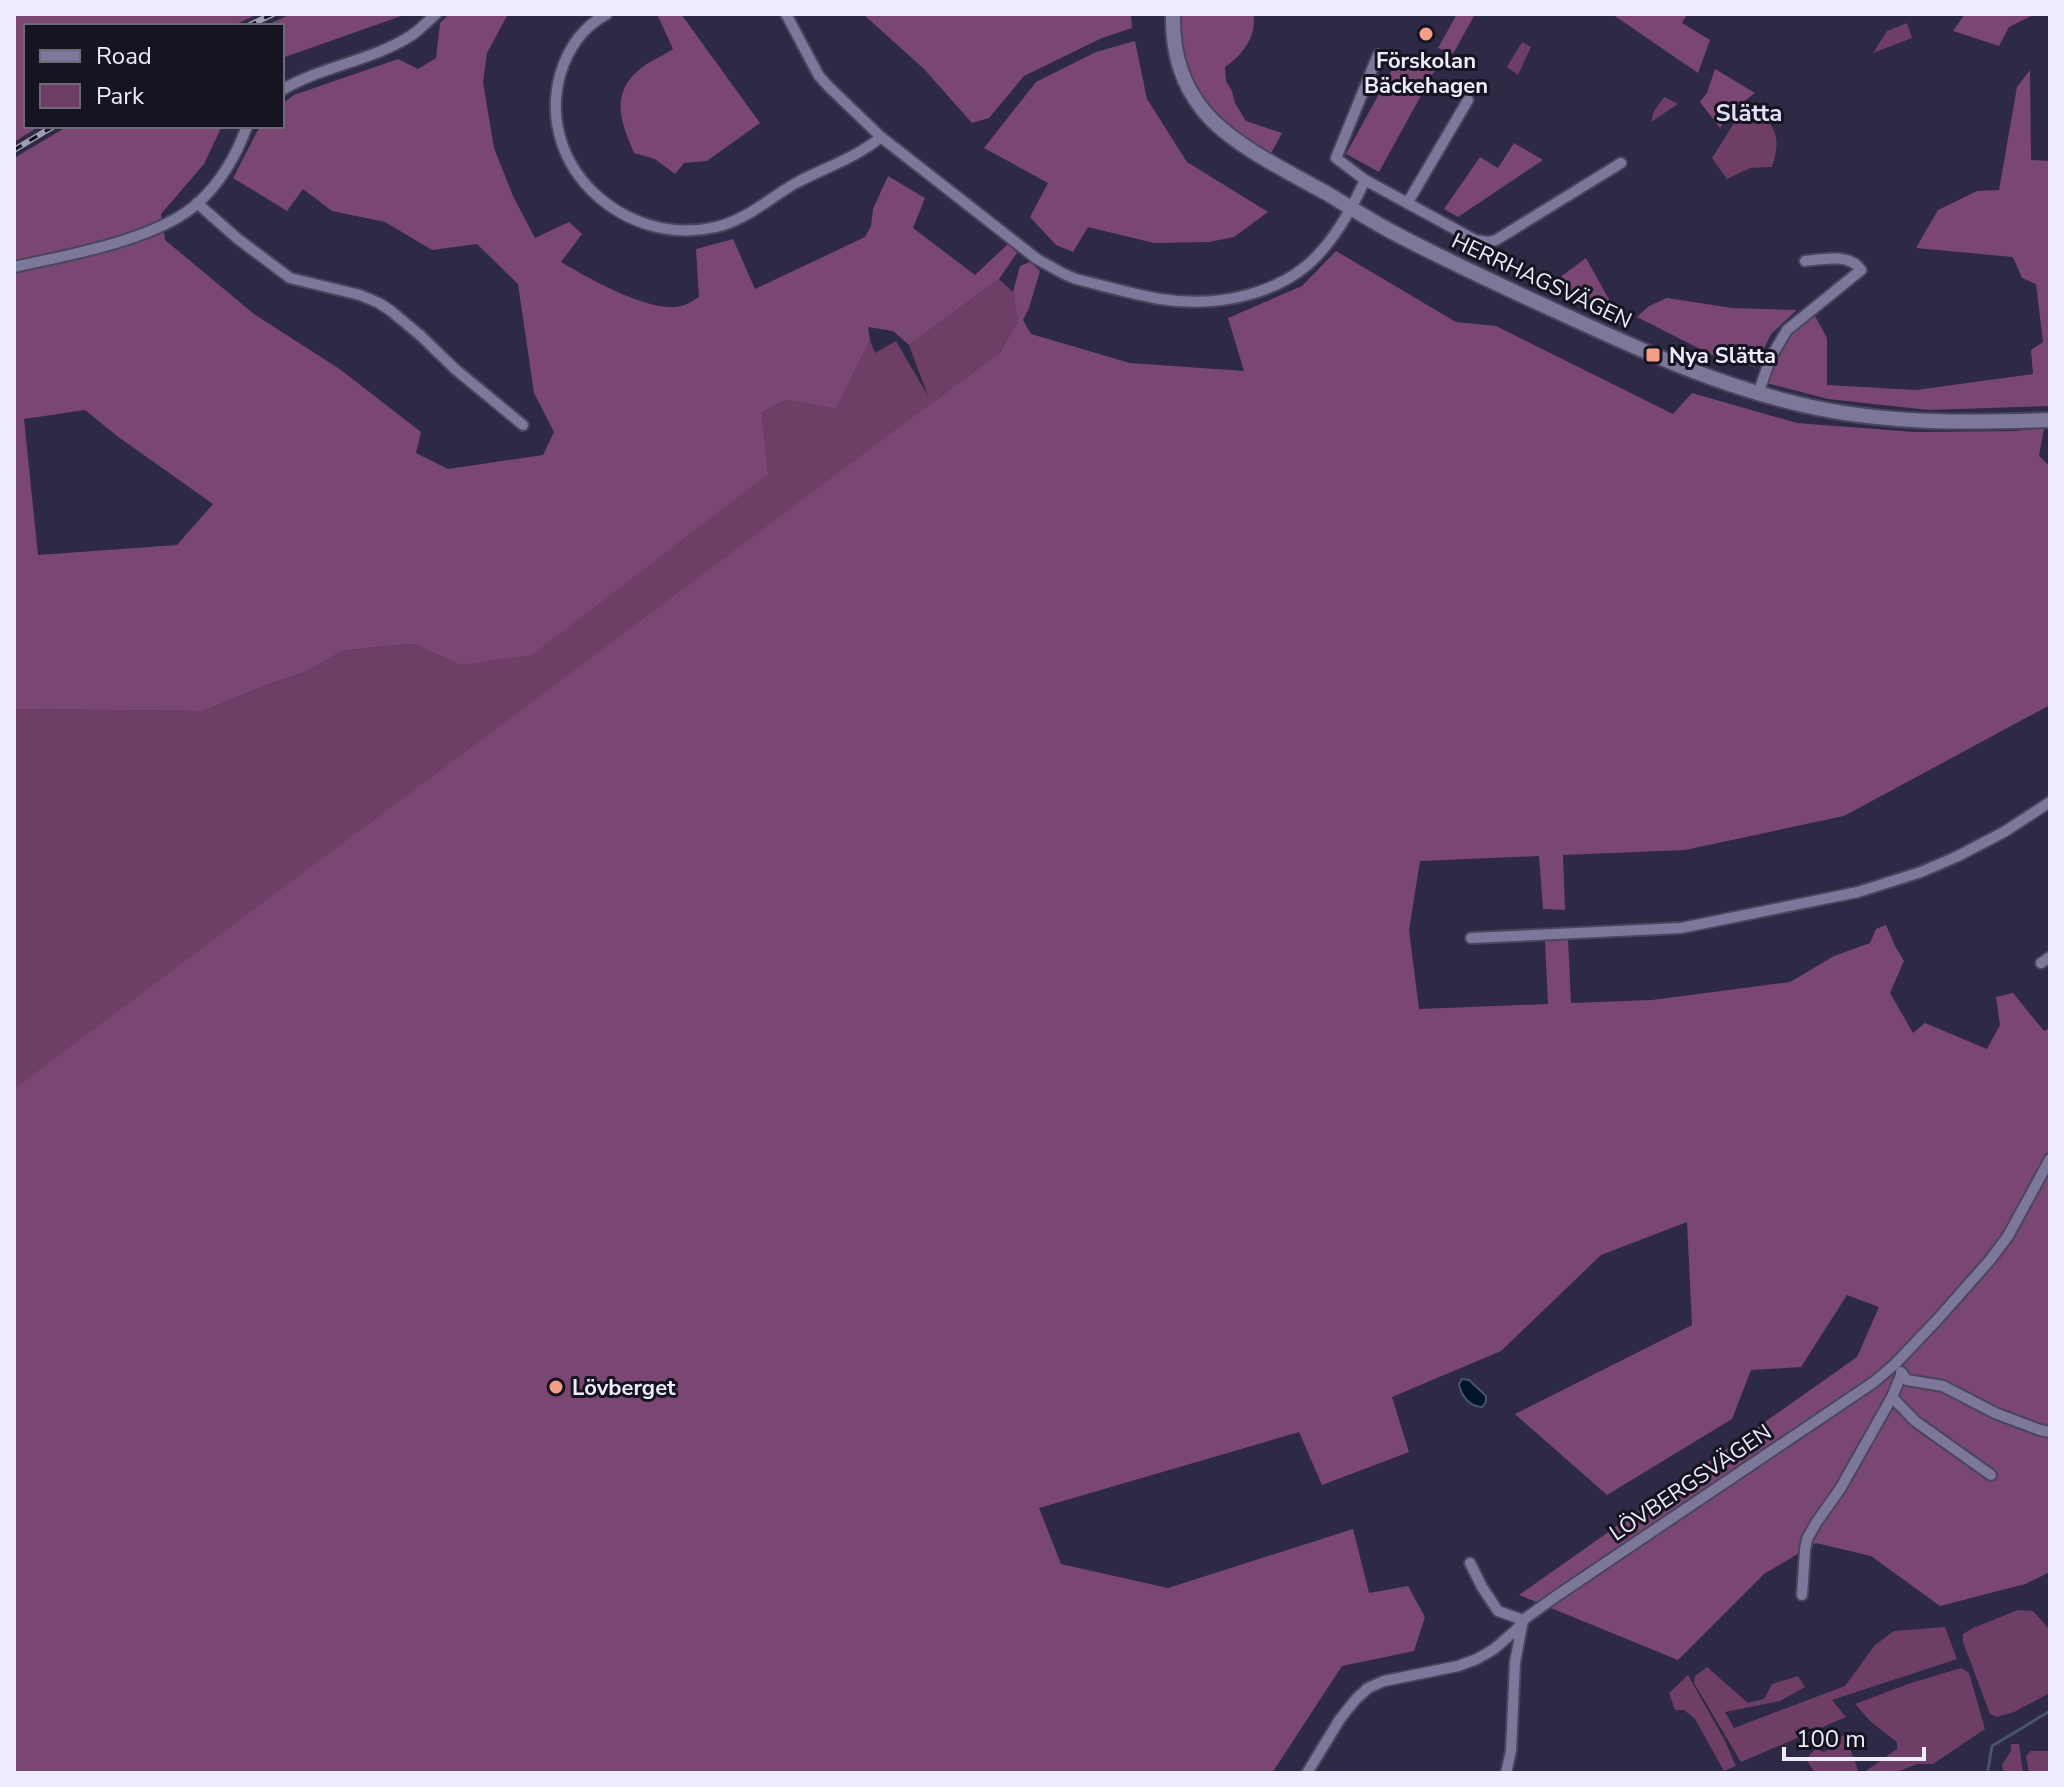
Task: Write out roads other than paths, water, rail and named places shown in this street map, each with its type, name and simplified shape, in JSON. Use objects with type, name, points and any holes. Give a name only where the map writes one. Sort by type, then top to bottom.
[{"type":"street","points":[[284,89],[316,73],[397,44],[436,14]]},
{"type":"street","points":[[607,14],[587,26],[568,53],[556,93],[555,113],[560,140],[575,173],[610,206],[639,221],[678,232],[730,223],[793,185],[867,148],[881,137]]},
{"type":"street","points":[[786,14],[819,76],[881,137],[1047,265],[1076,279],[1162,299],[1220,300],[1249,295],[1294,275],[1316,257],[1352,208],[1365,180]]},
{"type":"street","name":"HERRHAGSVÄGEN","points":[[1173,14],[1174,43],[1181,71],[1196,100],[1209,117],[1247,147],[1367,219],[1586,325],[1733,387],[1835,412],[1948,422],[2050,420]]},
{"type":"street","name":"HERRHAGSVÄGEN","points":[[1378,55],[1336,158],[1365,180],[1475,240],[1488,242],[1504,236],[1621,163]]},
{"type":"street","points":[[1408,202],[1468,100]]},
{"type":"street","points":[[14,267],[92,250],[167,223],[197,203],[220,176],[236,153],[246,128]]},
{"type":"street","points":[[197,203],[290,278],[360,295],[391,311],[523,425]]},
{"type":"street","points":[[1758,394],[1771,357],[1787,330],[1861,270],[1849,260],[1805,261]]},
{"type":"street","points":[[1471,938],[1681,928],[1858,892],[1956,857],[2004,832],[2050,802]]},
{"type":"street","name":"LÖVBERGSVÄGEN","points":[[1307,1773],[1340,1719],[1368,1688],[1384,1681],[1458,1666],[1494,1649],[1523,1620],[1754,1462],[1899,1368],[2008,1236],[2050,1159]]},
{"type":"street","points":[[1802,1595],[1805,1550],[1812,1530],[1840,1489],[1892,1397],[1899,1368]]},
{"type":"street","points":[[1899,1368],[1907,1380],[1943,1386],[1995,1413],[2050,1432]]},
{"type":"street","points":[[1892,1397],[1915,1421],[1991,1475]]},
{"type":"street","points":[[1470,1563],[1498,1611],[1523,1620],[1515,1662],[1511,1751],[1506,1773]]},
{"type":"water","points":[[1462,1379],[1469,1380],[1486,1396],[1482,1407],[1464,1397],[1459,1384]]},
{"type":"waterway","points":[[1986,1773],[1992,1746],[2050,1711]]},
{"type":"railway","points":[[252,24],[273,14]]},
{"type":"railway","points":[[14,150],[51,128]]},
{"type":"place","name":"Förskolan Bäckehagen","points":[[1426,34]]},
{"type":"place","name":"Nya Slätta","points":[[1653,355]]},
{"type":"place","name":"Lövberget","points":[[556,1387]]},
{"type":"district","name":"Slätta","points":[[1749,113]]}]
